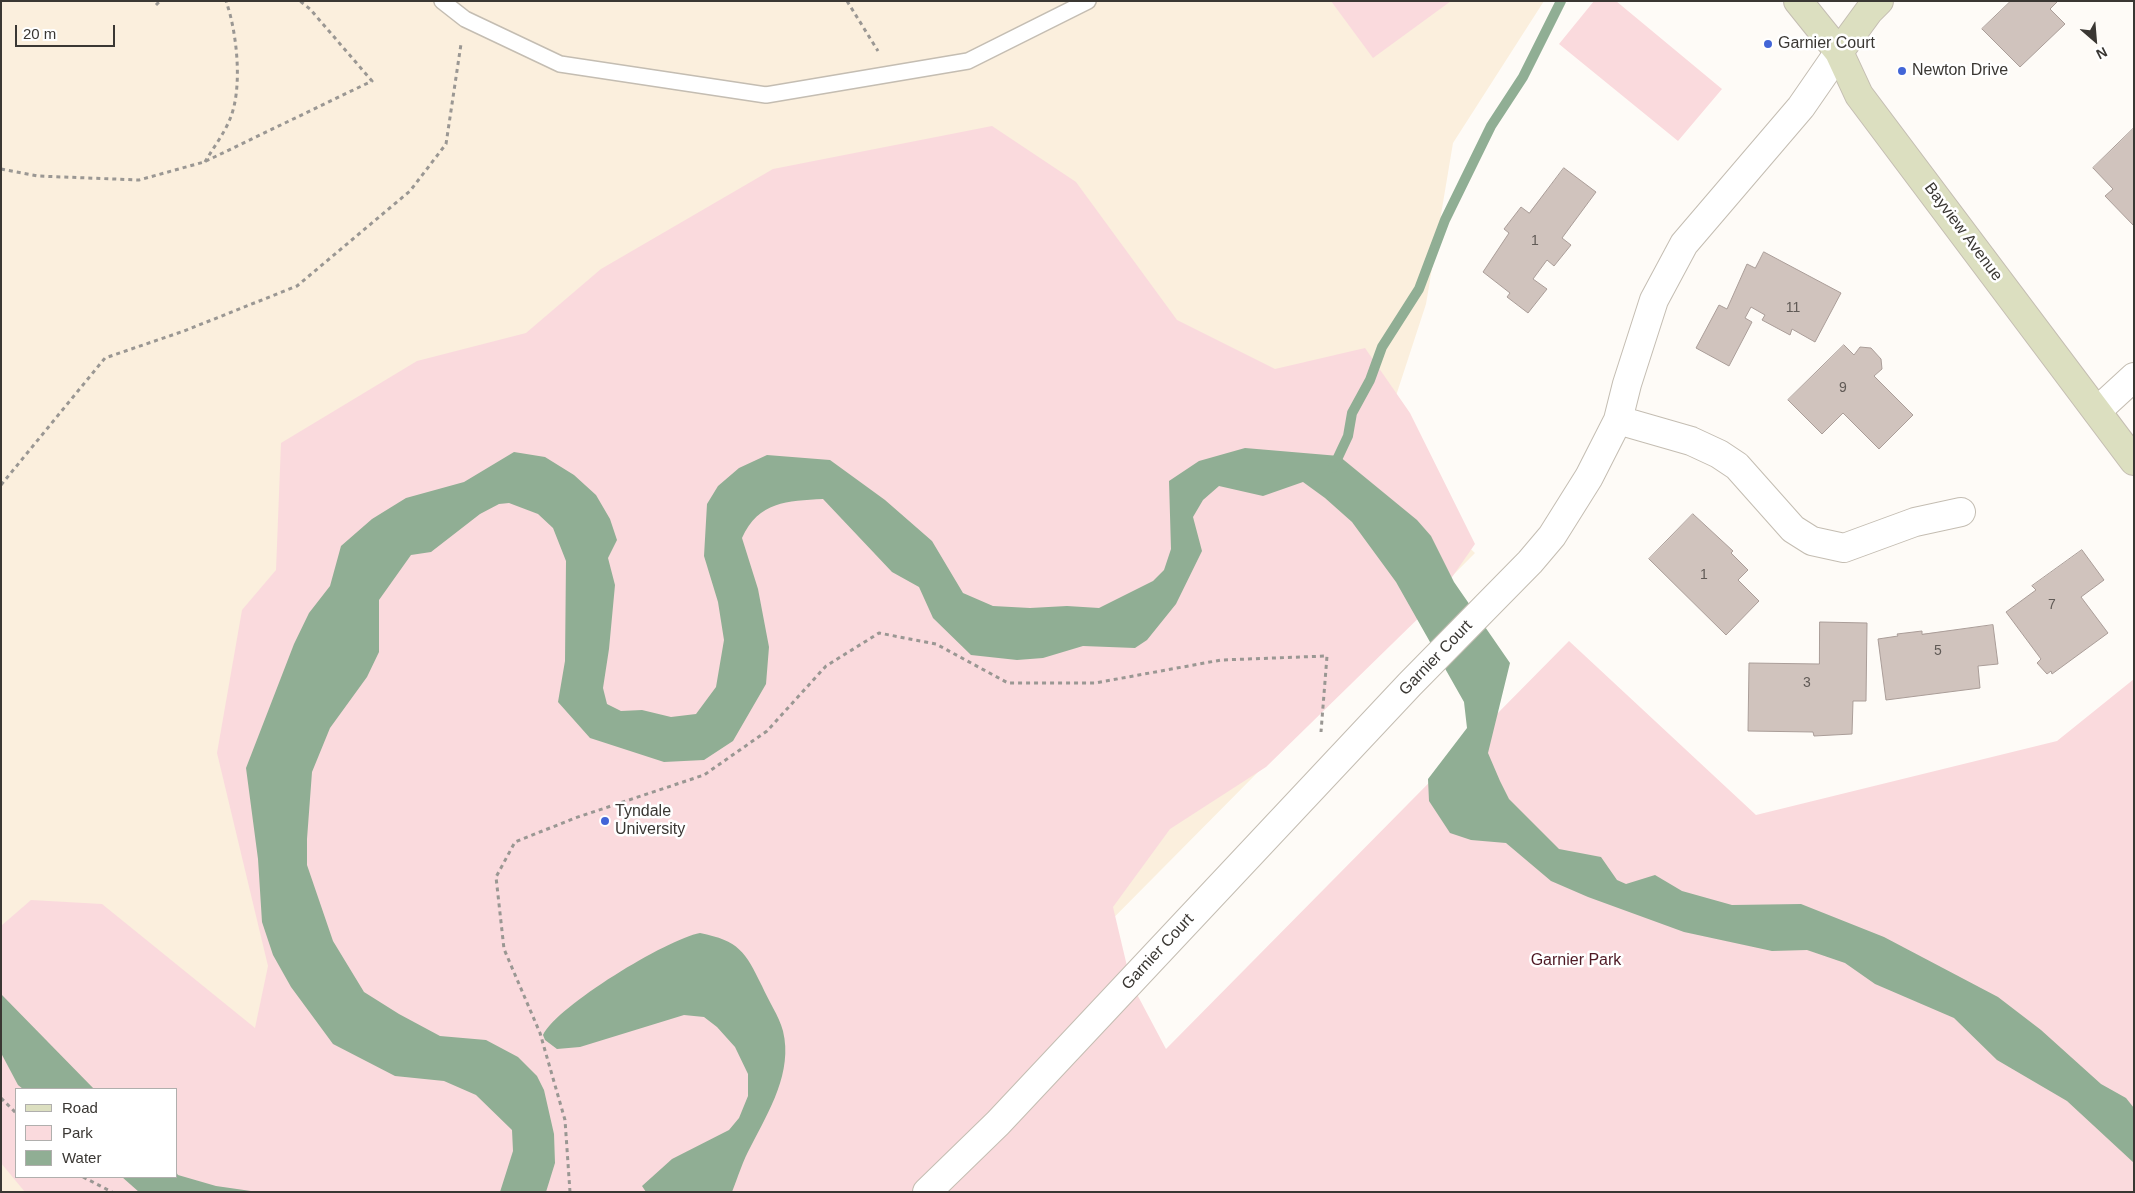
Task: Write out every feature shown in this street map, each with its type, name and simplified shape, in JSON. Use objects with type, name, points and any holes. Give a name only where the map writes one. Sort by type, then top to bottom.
[{"type":"main road","name":"Bayview Avenue","points":[[1798,1],[1839,52],[1860,94],[2134,461]]},
{"type":"main road","points":[[1839,52],[1869,11],[1879,1]]},
{"type":"street","name":"Garnier Court","points":[[927,1192],[998,1123],[1410,684],[1530,562],[1552,536],[1590,477],[1618,420],[1627,384],[1654,300],[1684,244],[1801,107],[1839,52]]},
{"type":"street","points":[[2097,411],[2134,377]]},
{"type":"street","points":[[1618,420],[1691,441],[1731,462],[1758,488],[1793,529],[1812,542],[1844,548],[1915,522],[1961,512]]},
{"type":"lane","points":[[442,1],[465,19],[560,64],[766,95],[968,61],[1088,1]]},
{"type":"path","points":[[156,5],[160,1]]},
{"type":"path","points":[[204,162],[230,119],[238,85],[232,17],[226,1]]},
{"type":"path","points":[[1,169],[38,176],[139,180],[204,162],[372,81],[310,9],[300,1]]},
{"type":"path","points":[[847,1],[865,27],[890,74]]},
{"type":"path","points":[[1,485],[105,358],[184,331],[297,286],[410,191],[446,144],[465,19]]},
{"type":"path","points":[[570,1192],[566,1120],[540,1034],[504,949],[496,877],[515,842],[575,818],[704,775],[768,731],[826,666],[879,633],[936,644],[1008,683],[1095,683],[1221,660],[1327,656],[1321,736],[1337,762]]},
{"type":"path","points":[[1,1098],[15,1112]]},
{"type":"path","points":[[85,1178],[112,1192]]},
{"type":"shaded area","name":"Tyndale University","points":[[1,1],[1544,1],[1453,143],[1426,304],[1375,460],[1475,553],[842,1192],[1,1192]]},
{"type":"green space","points":[[1331,1],[1451,1],[1373,58]]},
{"type":"green space","points":[[1594,1],[1616,1],[1722,89],[1678,141],[1559,44]]},
{"type":"green space","name":"Tyndale University","points":[[992,126],[1076,182],[1177,320],[1275,369],[1365,348],[1410,413],[1475,544],[1434,603],[1266,767],[1170,829],[1113,907],[1131,983],[1166,1049],[1569,641],[1756,815],[2057,741],[2134,679],[2134,1192],[25,1192],[1,1163],[1,926],[31,900],[102,904],[255,1028],[268,966],[217,753],[242,610],[276,570],[281,443],[417,361],[526,333],[601,269],[773,169]]},
{"type":"water","points":[[1245,448],[1339,456],[1417,520],[1431,536],[1454,582],[1510,663],[1488,753],[1509,799],[1559,849],[1601,857],[1617,880],[1626,884],[1655,875],[1682,891],[1732,905],[1801,904],[1884,937],[1998,997],[2041,1030],[2101,1084],[2126,1098],[2134,1108],[2134,1163],[2067,1101],[1997,1060],[1954,1018],[1875,984],[1845,963],[1807,950],[1772,951],[1684,932],[1588,897],[1551,881],[1506,843],[1471,840],[1450,833],[1429,801],[1428,779],[1467,728],[1464,702],[1396,582],[1352,522],[1325,498],[1303,482],[1263,496],[1219,486],[1203,500],[1193,517],[1202,551],[1176,604],[1147,640],[1135,648],[1083,646],[1043,658],[1017,660],[971,655],[933,618],[919,587],[892,572],[823,499],[786,502],[775,505],[757,517],[742,538],[758,589],[769,647],[766,684],[733,741],[704,760],[664,762],[590,738],[558,702],[565,661],[566,561],[553,528],[538,514],[509,503],[499,504],[480,514],[431,552],[411,555],[379,600],[379,652],[367,677],[330,728],[312,772],[307,865],[333,941],[364,992],[399,1014],[440,1036],[486,1040],[518,1057],[537,1076],[544,1090],[554,1134],[555,1163],[546,1192],[500,1192],[513,1151],[512,1130],[476,1095],[444,1081],[395,1076],[333,1044],[291,987],[273,955],[262,922],[258,859],[246,768],[294,644],[309,613],[330,586],[341,546],[372,519],[406,498],[464,482],[514,452],[545,457],[574,475],[596,495],[610,519],[617,540],[608,558],[615,585],[603,688],[607,704],[621,711],[642,710],[671,717],[696,714],[716,687],[724,640],[718,602],[704,556],[707,504],[718,486],[739,468],[767,455],[830,460],[885,500],[932,541],[963,593],[993,606],[1099,608],[1153,581],[1164,570],[1171,549],[1169,481],[1199,461]]},
{"type":"water","points":[[700,933],[732,944],[739,949],[751,964],[783,1031],[785,1061],[782,1076],[772,1105],[746,1157],[732,1192],[646,1192],[642,1186],[672,1159],[729,1130],[739,1118],[748,1096],[748,1074],[735,1047],[717,1027],[704,1017],[684,1015],[580,1047],[557,1049],[545,1040],[543,1035],[552,1023],[569,1008],[614,975],[664,947]]},
{"type":"water","points":[[1,994],[93,1088],[22,1088],[18,1085],[1,1053]]},
{"type":"water","points":[[178,1175],[216,1186],[258,1192],[139,1192],[123,1178],[178,1178]]},
{"type":"building","points":[[2011,1],[2058,1],[2050,9],[2065,24],[2020,67],[1982,29]]},
{"type":"building","points":[[2133,129],[2134,226],[2105,196],[2113,189],[2093,168]]},
{"type":"building","points":[[1564,168],[1596,192],[1562,238],[1571,245],[1554,266],[1547,260],[1533,279],[1547,289],[1528,313],[1507,297],[1510,293],[1483,272],[1509,233],[1504,229],[1521,207],[1529,213]]},
{"type":"building","points":[[1764,252],[1841,293],[1815,342],[1792,329],[1790,335],[1762,320],[1765,315],[1751,307],[1745,318],[1752,322],[1729,366],[1696,348],[1719,305],[1727,309],[1747,264],[1755,268]]},
{"type":"building","points":[[1844,345],[1854,355],[1860,347],[1871,348],[1881,359],[1882,369],[1874,376],[1913,415],[1879,449],[1843,413],[1822,434],[1788,400]]},
{"type":"building","points":[[1693,514],[1733,551],[1731,553],[1748,570],[1738,580],[1759,601],[1726,635],[1649,559]]},
{"type":"building","points":[[2082,550],[2104,580],[2081,597],[2108,633],[2052,674],[2051,671],[2047,674],[2037,663],[2041,659],[2006,612],[2036,590],[2032,586]]},
{"type":"building","points":[[1820,622],[1867,623],[1866,701],[1853,701],[1852,734],[1814,736],[1813,732],[1748,731],[1749,663],[1819,664]]},
{"type":"building","points":[[1993,625],[1998,664],[1978,666],[1980,688],[1886,700],[1878,639],[1898,636],[1897,634],[1922,631],[1922,634]]},
{"type":"waterway","points":[[1333,468],[1348,436],[1352,413],[1370,380],[1382,347],[1419,289],[1445,220],[1491,126],[1523,77],[1561,1]]},
{"type":"place","name":"Garnier Court","points":[[1768,44]]},
{"type":"place","name":"Newton Drive","points":[[1902,71]]},
{"type":"place","name":"Tyndale University","points":[[605,821]]},
{"type":"park label","name":"Garnier Park","points":[[1576,961]]}]
